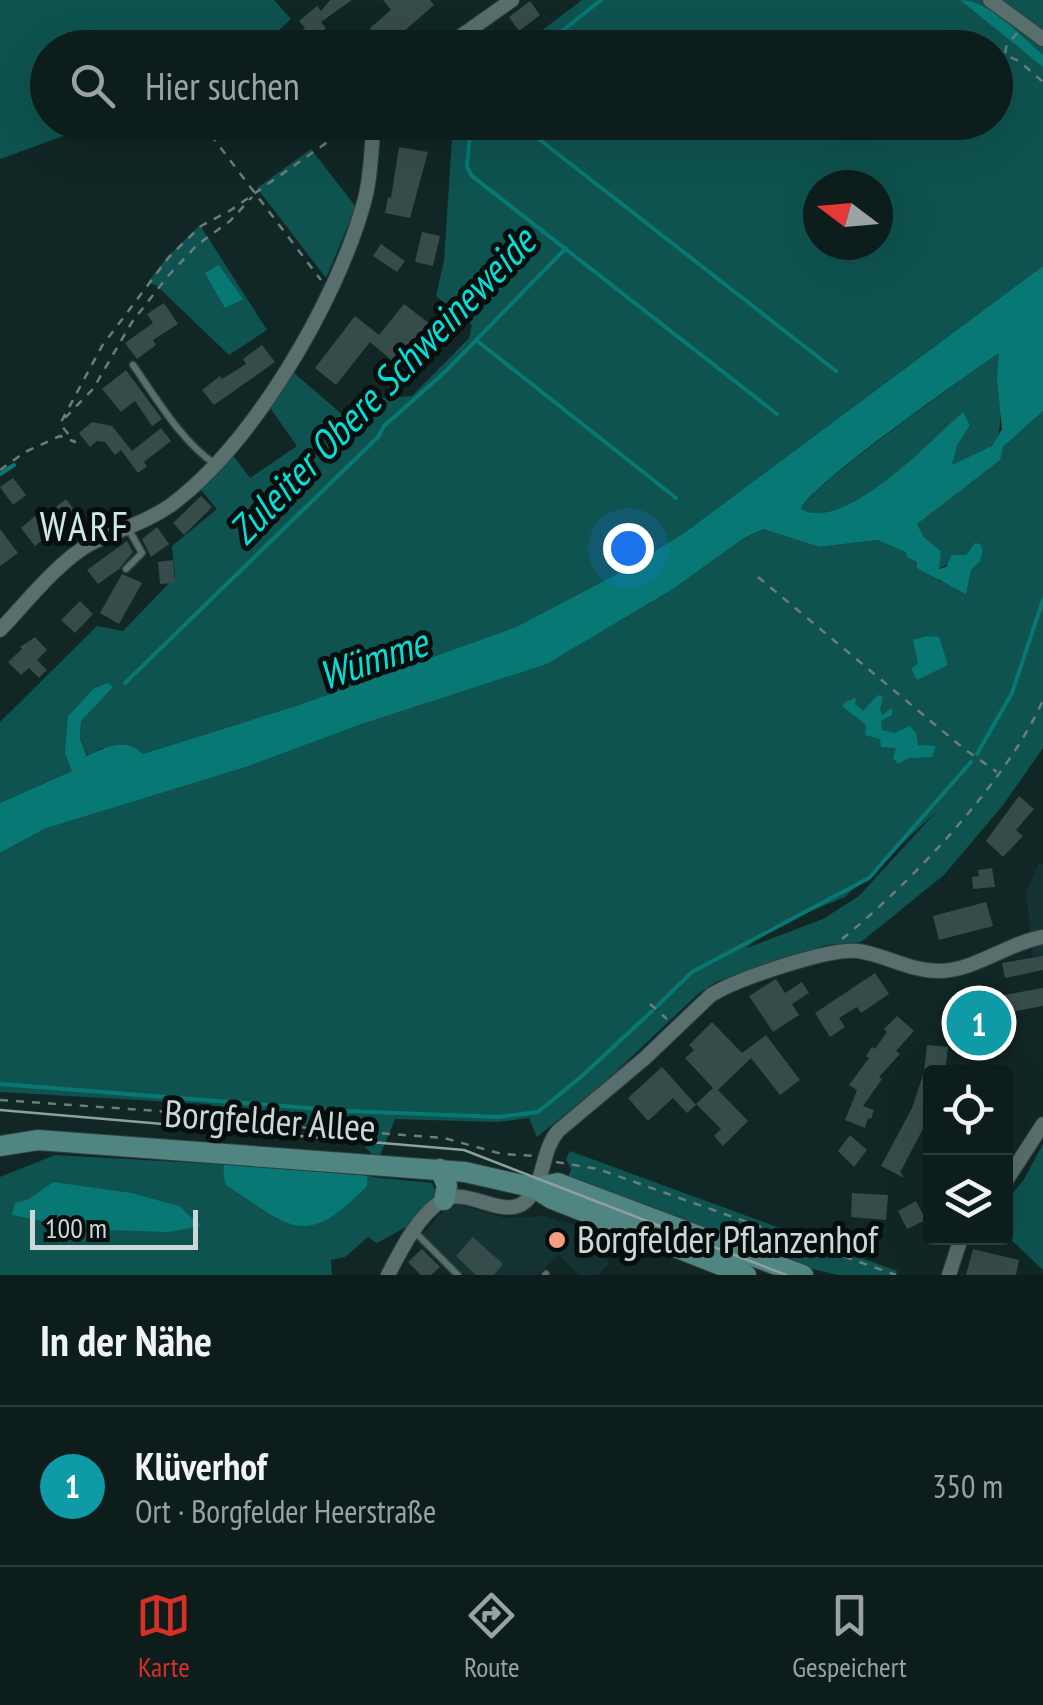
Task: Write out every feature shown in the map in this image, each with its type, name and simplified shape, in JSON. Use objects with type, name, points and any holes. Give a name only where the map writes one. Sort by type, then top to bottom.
[{"type":"main road","name":"Borgfelder Allee","points":[[0,1146],[31,1139],[222,1152],[440,1169],[535,1188],[558,1184],[803,1275]]},
{"type":"main road","points":[[440,1169],[446,1186],[444,1200]]},
{"type":"main road","name":"Borgfelder Allee","points":[[535,1188],[552,1199],[746,1275]]},
{"type":"street","points":[[470,30],[512,0]]},
{"type":"street","points":[[990,0],[1043,38]]},
{"type":"street","points":[[0,630],[88,546],[129,530],[171,504],[216,465],[270,397],[349,250],[365,201],[372,140]]},
{"type":"street","points":[[388,1275],[414,1231],[444,1200],[457,1197],[510,1207],[524,1203],[535,1188],[543,1158],[558,1131],[645,1058],[711,995],[724,988],[821,956],[854,950],[919,969],[946,970],[1043,937]]},
{"type":"street","points":[[1013,1170],[1043,1124]]},
{"type":"street","points":[[949,1275],[959,1245]]},
{"type":"lane","points":[[133,365],[179,428],[216,465]]},
{"type":"lane","points":[[126,569],[142,554],[129,530]]},
{"type":"lane","points":[[414,1231],[458,1275]]},
{"type":"path","points":[[1013,38],[1018,32]]},
{"type":"path","points":[[1013,58],[1043,82]]},
{"type":"path","points":[[214,140],[329,292]]},
{"type":"path","points":[[60,424],[102,346],[170,257],[201,226],[330,140]]},
{"type":"path","points":[[60,424],[93,389],[132,322],[168,276],[197,245],[230,221],[256,192]]},
{"type":"path","points":[[0,470],[25,452],[60,436],[76,442],[60,424]]},
{"type":"path","points":[[758,578],[962,748],[998,773]]},
{"type":"path","points":[[821,956],[914,872],[998,773],[1043,700]]},
{"type":"path","points":[[650,1004],[676,1027]]},
{"type":"path","points":[[0,1100],[216,1114],[244,1122],[444,1138],[502,1154],[598,1170],[896,1275]]},
{"type":"path","points":[[867,1265],[878,1261]]},
{"type":"shaded area","points":[[0,0],[274,0],[291,19],[279,30],[30,30],[30,140],[52,140],[0,159]]},
{"type":"shaded area","points":[[582,0],[1043,0],[1043,266],[684,533],[617,574],[516,627],[296,706],[141,754],[102,748],[88,756],[80,739],[81,721],[103,696],[93,689],[68,716],[72,771],[0,803],[0,722],[97,626],[123,631],[175,577],[172,546],[217,509],[200,489],[232,454],[250,478],[297,446],[270,408],[293,372],[351,422],[373,399],[412,396],[469,338],[472,325],[436,296],[444,261],[452,140],[1013,140],[1013,30],[542,30]]},
{"type":"shaded area","points":[[960,0],[982,6],[1004,20],[1043,55],[1043,67],[1013,43],[1013,30],[997,30]]},
{"type":"shaded area","points":[[311,149],[356,207],[326,278],[257,188]]},
{"type":"shaded area","points":[[200,225],[267,330],[229,355],[156,285],[147,283]]},
{"type":"shaded area","points":[[219,265],[243,299],[225,308],[205,273]]},
{"type":"shaded area","points":[[1043,266],[1043,411],[1003,447],[1000,460],[917,524],[924,537],[941,551],[939,569],[946,567],[952,555],[966,555],[975,543],[980,544],[980,561],[971,570],[966,594],[917,568],[917,562],[907,557],[906,552],[877,540],[819,547],[763,529],[744,538],[673,589],[547,664],[359,725],[246,767],[44,829],[0,853],[0,803],[72,771],[65,753],[68,716],[93,689],[108,683],[113,687],[81,721],[80,739],[87,756],[123,745],[142,754],[296,706],[516,627],[617,574],[684,533]],"holes":[[[999,353],[997,379],[1002,429],[992,446],[952,465],[957,446],[970,425],[963,412],[909,462],[863,497],[819,513],[801,509],[859,455]]]},
{"type":"shaded area","points":[[1000,352],[1001,415],[993,445],[951,466],[970,425],[963,412],[909,462],[863,497],[819,513],[801,509],[859,456]]},
{"type":"shaded area","points":[[1043,411],[1043,748],[1003,805],[944,875],[861,942],[827,945],[718,981],[698,994],[607,1080],[537,1137],[529,1118],[497,1122],[395,1119],[371,1177],[432,1183],[437,1195],[408,1226],[377,1243],[368,1237],[345,1257],[331,1260],[332,1275],[0,1275],[0,1177],[55,1155],[216,1164],[250,1115],[208,1104],[0,1092],[0,853],[44,829],[246,767],[359,725],[547,664],[673,589],[744,538],[763,529],[819,547],[877,540],[907,552],[941,582],[977,563],[983,550],[975,544],[966,555],[938,569],[941,551],[924,537],[917,524]],"holes":[[[937,811],[859,896],[823,919],[747,948],[767,929],[845,897]]]},
{"type":"shaded area","points":[[939,637],[948,665],[917,680],[911,669],[918,663],[913,640]]},
{"type":"shaded area","points":[[878,695],[883,697],[882,715],[892,708],[892,715],[881,721],[882,730],[894,733],[910,726],[918,745],[936,746],[932,757],[909,758],[898,764],[893,758],[896,748],[881,747],[880,739],[865,735],[866,725],[842,706],[856,698],[855,704],[863,711]]},
{"type":"shaded area","points":[[1039,862],[1043,864],[1043,969],[1034,969],[1026,893]]},
{"type":"shaded area","points":[[253,1119],[323,1129],[368,1157],[367,1186],[328,1219],[312,1225],[298,1226],[267,1212],[226,1185],[224,1175],[230,1149]]},
{"type":"shaded area","points":[[1043,1144],[1043,1270],[1013,1242],[1013,1193]]},
{"type":"shaded area","points":[[570,1151],[897,1271],[896,1275],[837,1275],[809,1268],[567,1181],[571,1169],[566,1159]]},
{"type":"shaded area","points":[[53,1182],[131,1193],[179,1206],[201,1226],[168,1232],[83,1229],[12,1215],[15,1203],[29,1199]]},
{"type":"shaded area","points":[[458,1204],[505,1218],[545,1216],[593,1231],[609,1264],[598,1275],[579,1275],[559,1255],[537,1275],[465,1275],[423,1234],[440,1214]]},
{"type":"pier","points":[[245,1120],[329,1127],[361,1143],[372,1154],[373,1176],[218,1164]]},
{"type":"building","points":[[330,0],[352,0],[321,22],[324,30],[303,30],[299,21],[317,6],[321,11]]},
{"type":"building","points":[[383,0],[430,0],[434,5],[405,30],[372,30],[391,10]]},
{"type":"building","points":[[530,1],[540,15],[520,30],[509,17]]},
{"type":"building","points":[[399,147],[428,152],[410,218],[385,213]]},
{"type":"building","points":[[422,232],[440,236],[433,266],[415,262]]},
{"type":"building","points":[[381,244],[405,261],[397,272],[373,256]]},
{"type":"building","points":[[164,303],[178,324],[153,340],[156,345],[137,359],[125,343],[153,323],[147,314]]},
{"type":"building","points":[[404,304],[430,324],[397,365],[370,342],[336,385],[315,368],[355,316],[379,335]]},
{"type":"building","points":[[262,345],[275,362],[214,405],[202,390],[246,364],[243,359]]},
{"type":"building","points":[[126,370],[162,419],[152,426],[135,401],[121,412],[102,389]]},
{"type":"building","points":[[92,422],[112,426],[132,451],[161,428],[171,441],[144,462],[147,466],[138,473],[121,450],[115,455],[105,442],[97,441],[90,447],[79,433]]},
{"type":"building","points":[[13,478],[26,495],[13,505],[0,487]]},
{"type":"building","points":[[201,496],[212,507],[184,535],[173,523]]},
{"type":"building","points":[[66,499],[81,519],[68,530],[53,509]]},
{"type":"building","points":[[35,516],[50,534],[35,546],[21,528]]},
{"type":"building","points":[[157,527],[169,544],[151,557],[142,539]]},
{"type":"building","points":[[0,529],[18,553],[0,566]]},
{"type":"building","points":[[127,541],[133,552],[119,569],[98,584],[87,570]]},
{"type":"building","points":[[173,560],[175,583],[160,584],[158,562]]},
{"type":"building","points":[[122,574],[142,583],[119,624],[100,613]]},
{"type":"building","points":[[80,601],[93,614],[75,633],[61,620]]},
{"type":"building","points":[[35,637],[47,650],[37,660],[47,670],[39,678],[29,668],[21,675],[8,662]]},
{"type":"building","points":[[1019,796],[1034,809],[1016,830],[1023,836],[1003,857],[986,841]]},
{"type":"building","points":[[992,868],[995,887],[973,889],[972,877],[979,876],[978,870]]},
{"type":"building","points":[[986,902],[993,926],[939,940],[933,916]]},
{"type":"building","points":[[1043,956],[1043,970],[1005,978],[1002,963]]},
{"type":"building","points":[[875,973],[889,994],[861,1013],[857,1007],[839,1018],[845,1027],[830,1037],[815,1013]]},
{"type":"building","points":[[776,979],[785,993],[802,982],[809,993],[792,1004],[799,1015],[773,1032],[749,996]]},
{"type":"building","points":[[1043,988],[1043,1006],[1005,1013],[1010,1039],[993,1042],[992,1034],[975,1038],[976,1044],[957,1047],[950,1011],[983,1005],[982,999]]},
{"type":"building","points":[[897,1016],[914,1031],[896,1051],[900,1054],[879,1077],[882,1079],[863,1106],[874,1110],[865,1128],[845,1120],[857,1090],[849,1085],[869,1058],[866,1056],[872,1047],[875,1049],[887,1032],[884,1029]]},
{"type":"building","points":[[712,1022],[742,1053],[766,1035],[800,1080],[780,1095],[751,1058],[718,1090],[748,1121],[723,1146],[714,1136],[721,1129],[696,1104],[713,1088],[685,1058],[694,1050],[689,1045]]},
{"type":"building","points":[[927,1045],[948,1047],[946,1065],[925,1065]]},
{"type":"building","points":[[662,1067],[696,1105],[687,1113],[673,1098],[648,1121],[628,1098]]},
{"type":"building","points":[[923,1075],[923,1129],[899,1169],[904,1178],[881,1166],[912,1108]]},
{"type":"building","points":[[850,1135],[867,1150],[854,1167],[838,1151]]},
{"type":"building","points":[[852,1193],[888,1195],[886,1220],[851,1217]]},
{"type":"building","points":[[916,1201],[923,1221],[907,1229],[898,1211]]},
{"type":"building","points":[[473,1237],[503,1264],[494,1275],[476,1275],[456,1256]]},
{"type":"building","points":[[422,1249],[440,1267],[431,1275],[421,1275],[408,1262]]},
{"type":"building","points":[[973,1249],[1019,1260],[1016,1275],[966,1275]]},
{"type":"waterway","name":"Zuleiter Obere Schweineweide","points":[[564,30],[601,0]]},
{"type":"waterway","points":[[469,140],[467,167],[472,176],[777,414]]},
{"type":"waterway","points":[[540,140],[836,371]]},
{"type":"waterway","name":"Zuleiter Obere Schweineweide","points":[[125,683],[378,437],[384,426],[446,371],[566,248]]},
{"type":"waterway","points":[[476,340],[676,498]]},
{"type":"waterway","points":[[0,474],[14,465]]},
{"type":"waterway","points":[[977,754],[1012,693],[1043,600]]},
{"type":"waterway","points":[[657,1006],[692,972],[869,878],[971,762]]},
{"type":"waterway","points":[[0,1084],[347,1111],[498,1117],[538,1112],[652,1011]]},
{"type":"tram line","points":[[0,1110],[464,1150],[786,1275]]},
{"type":"place","name":"Klüverhof","points":[[979,1023]]},
{"type":"place","name":"Borgfelder Pflanzenhof","points":[[557,1240]]},
{"type":"district","name":"WARF","points":[[85,527]]},
{"type":"water label","name":"Wümme","points":[[373,659]]}]
